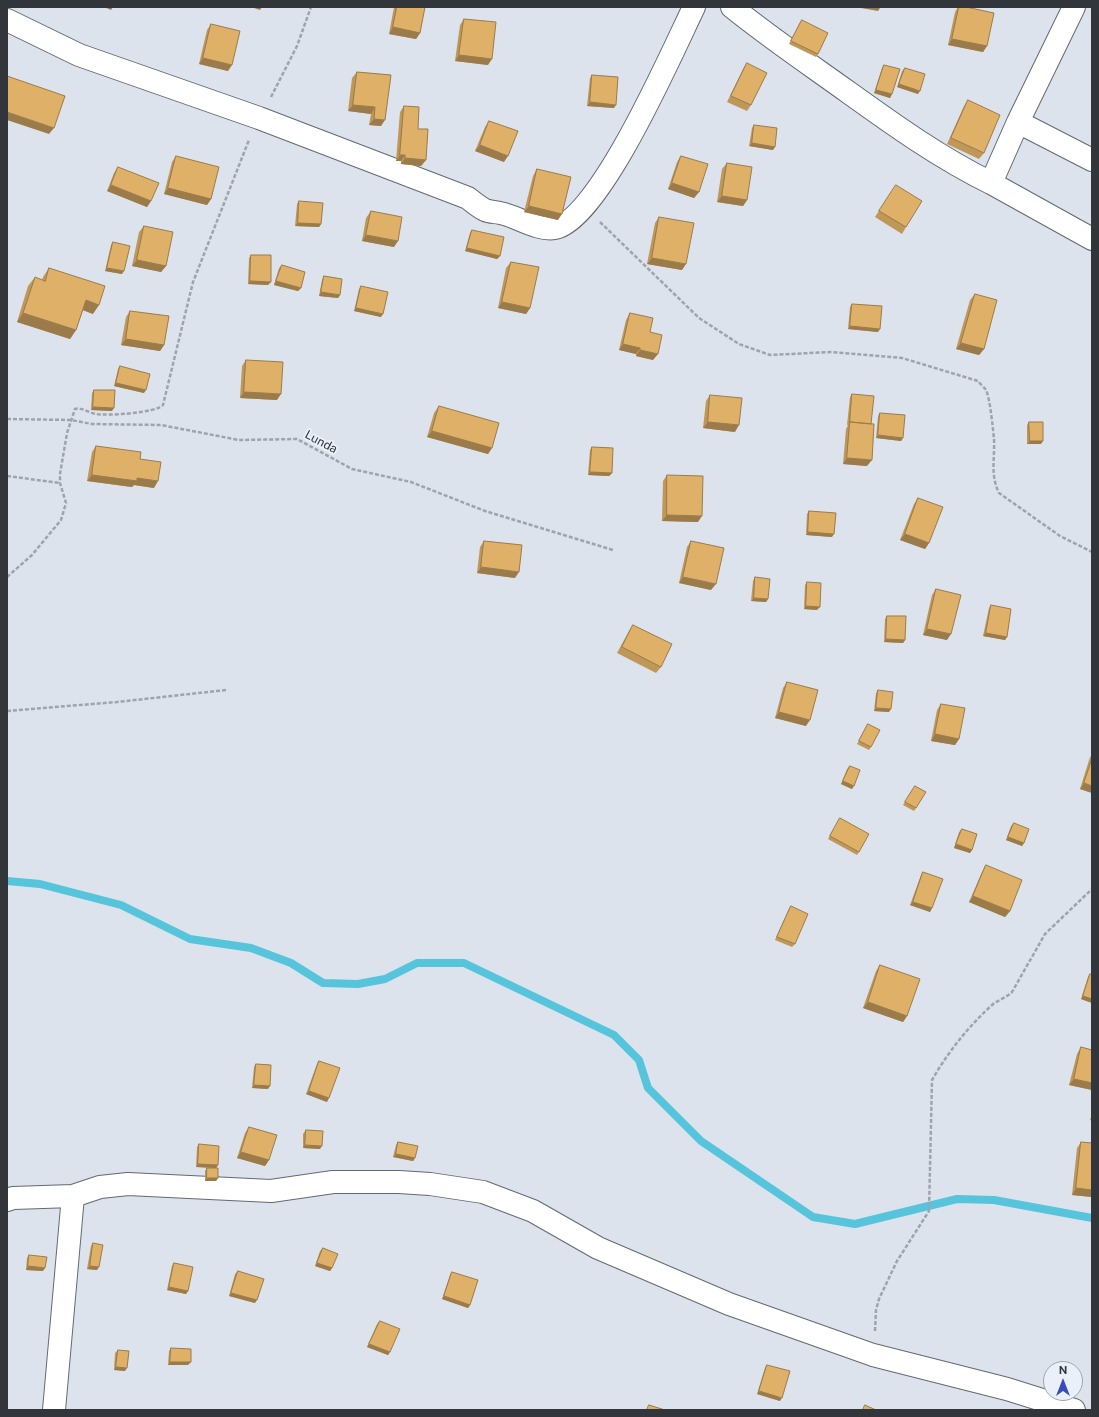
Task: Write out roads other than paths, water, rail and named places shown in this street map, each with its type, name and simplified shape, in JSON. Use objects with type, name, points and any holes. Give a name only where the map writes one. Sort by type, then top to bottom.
[{"type":"street","points":[[7,20],[79,55],[259,118],[468,198],[489,212],[499,213],[541,227],[556,228],[584,206],[598,191],[622,152],[694,7]]},
{"type":"street","points":[[732,7],[763,32],[912,138],[966,171],[1092,239]]},
{"type":"street","points":[[991,184],[1018,122],[1074,7]]},
{"type":"street","points":[[1018,122],[1092,160]]},
{"type":"street","points":[[7,1200],[13,1198],[73,1196],[100,1187],[128,1184],[271,1191],[333,1182],[398,1182],[430,1184],[484,1192],[533,1211],[598,1248],[730,1304],[873,1355],[1007,1389],[1074,1410]]},
{"type":"street","points":[[54,1410],[73,1196]]},
{"type":"waterway","points":[[7,881],[40,884],[121,905],[190,939],[251,948],[291,963],[323,983],[358,984],[385,979],[417,963],[464,963],[614,1035],[639,1060],[648,1088],[701,1141],[813,1217],[855,1224],[957,1199],[994,1200],[1092,1218]]}]
